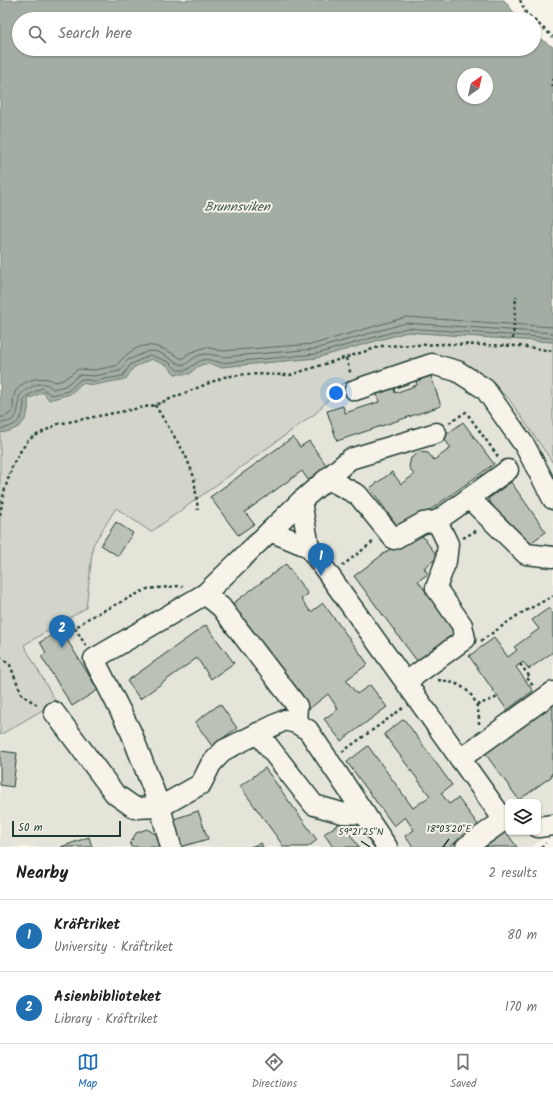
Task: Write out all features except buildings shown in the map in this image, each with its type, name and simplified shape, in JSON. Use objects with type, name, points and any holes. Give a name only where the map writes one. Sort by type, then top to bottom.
[{"type":"street","points":[[355,390],[432,364],[457,371],[486,389],[525,446],[553,499]]},
{"type":"street","points":[[171,847],[160,807],[131,732],[94,659],[210,583],[235,559],[270,531],[301,501],[350,460],[436,433]]},
{"type":"street","points":[[328,478],[358,495],[394,539],[423,523],[437,521],[508,470]]},
{"type":"street","points":[[469,498],[526,554],[553,557]]},
{"type":"street","points":[[301,501],[309,547],[505,820]]},
{"type":"street","points":[[412,690],[465,638],[462,625],[436,588],[446,561],[448,544],[437,521]]},
{"type":"street","points":[[270,531],[309,547]]},
{"type":"street","points":[[210,583],[221,607],[297,706],[296,723]]},
{"type":"street","points":[[460,759],[548,696]]},
{"type":"street","points":[[54,712],[115,794],[135,808],[160,807],[201,784],[211,764],[224,750],[286,720],[296,723],[308,730],[387,847]]},
{"type":"street","points":[[258,733],[314,805],[342,813],[364,814]]},
{"type":"street","points":[[466,847],[505,822]]},
{"type":"street","points":[[541,826],[553,825]]},
{"type":"path","points":[[520,0],[526,12]]},
{"type":"path","points":[[541,27],[553,37]]},
{"type":"path","points":[[552,87],[553,79]]},
{"type":"path","points":[[513,339],[516,296]]},
{"type":"path","points":[[0,515],[4,492],[14,464],[29,439],[58,424],[155,405],[224,377],[246,374],[290,375],[382,346],[446,344],[520,346],[553,351]]},
{"type":"path","points":[[155,405],[185,454],[194,477],[198,510]]},
{"type":"path","points":[[436,433],[466,412],[508,470]]},
{"type":"path","points":[[448,544],[468,536],[493,521]]},
{"type":"path","points":[[330,576],[387,531]]},
{"type":"path","points":[[94,659],[75,628],[88,618],[147,589],[210,583]]},
{"type":"path","points":[[0,656],[10,665],[22,695],[36,704],[54,712]]},
{"type":"path","points":[[520,664],[530,677],[528,679],[548,696]]},
{"type":"path","points":[[434,679],[446,680],[468,691],[477,705],[480,712],[477,747]]},
{"type":"path","points":[[329,761],[412,690]]},
{"type":"path","points":[[477,705],[498,697]]},
{"type":"shaded area","points":[[407,332],[553,342],[553,463],[509,399],[485,377],[460,362],[434,356],[342,384],[316,413],[151,532],[116,508],[93,545],[86,608],[24,645],[56,702],[0,735],[0,433],[14,429],[23,423],[26,418],[28,399],[43,392],[49,399],[70,394],[82,383],[94,385],[151,359],[167,365],[175,374],[208,362],[220,367],[316,358]]},
{"type":"shaded area","points":[[434,356],[460,362],[485,377],[509,399],[553,463],[553,831],[531,847],[0,847],[0,735],[56,702],[24,645],[86,608],[93,545],[116,508],[151,531],[316,413],[342,384]]},
{"type":"water","name":"Brunnsviken","points":[[0,0],[504,0],[513,12],[12,12],[12,56],[541,56],[541,39],[553,47],[553,342],[407,332],[316,358],[220,367],[211,364],[203,364],[190,374],[175,374],[167,365],[151,359],[133,368],[126,379],[94,385],[82,383],[70,394],[49,400],[43,392],[28,399],[26,418],[23,423],[14,429],[0,433]]},
{"type":"place","name":"Kräftriket","points":[[321,576]]},
{"type":"place","name":"Asienbiblioteket","points":[[62,648]]}]
